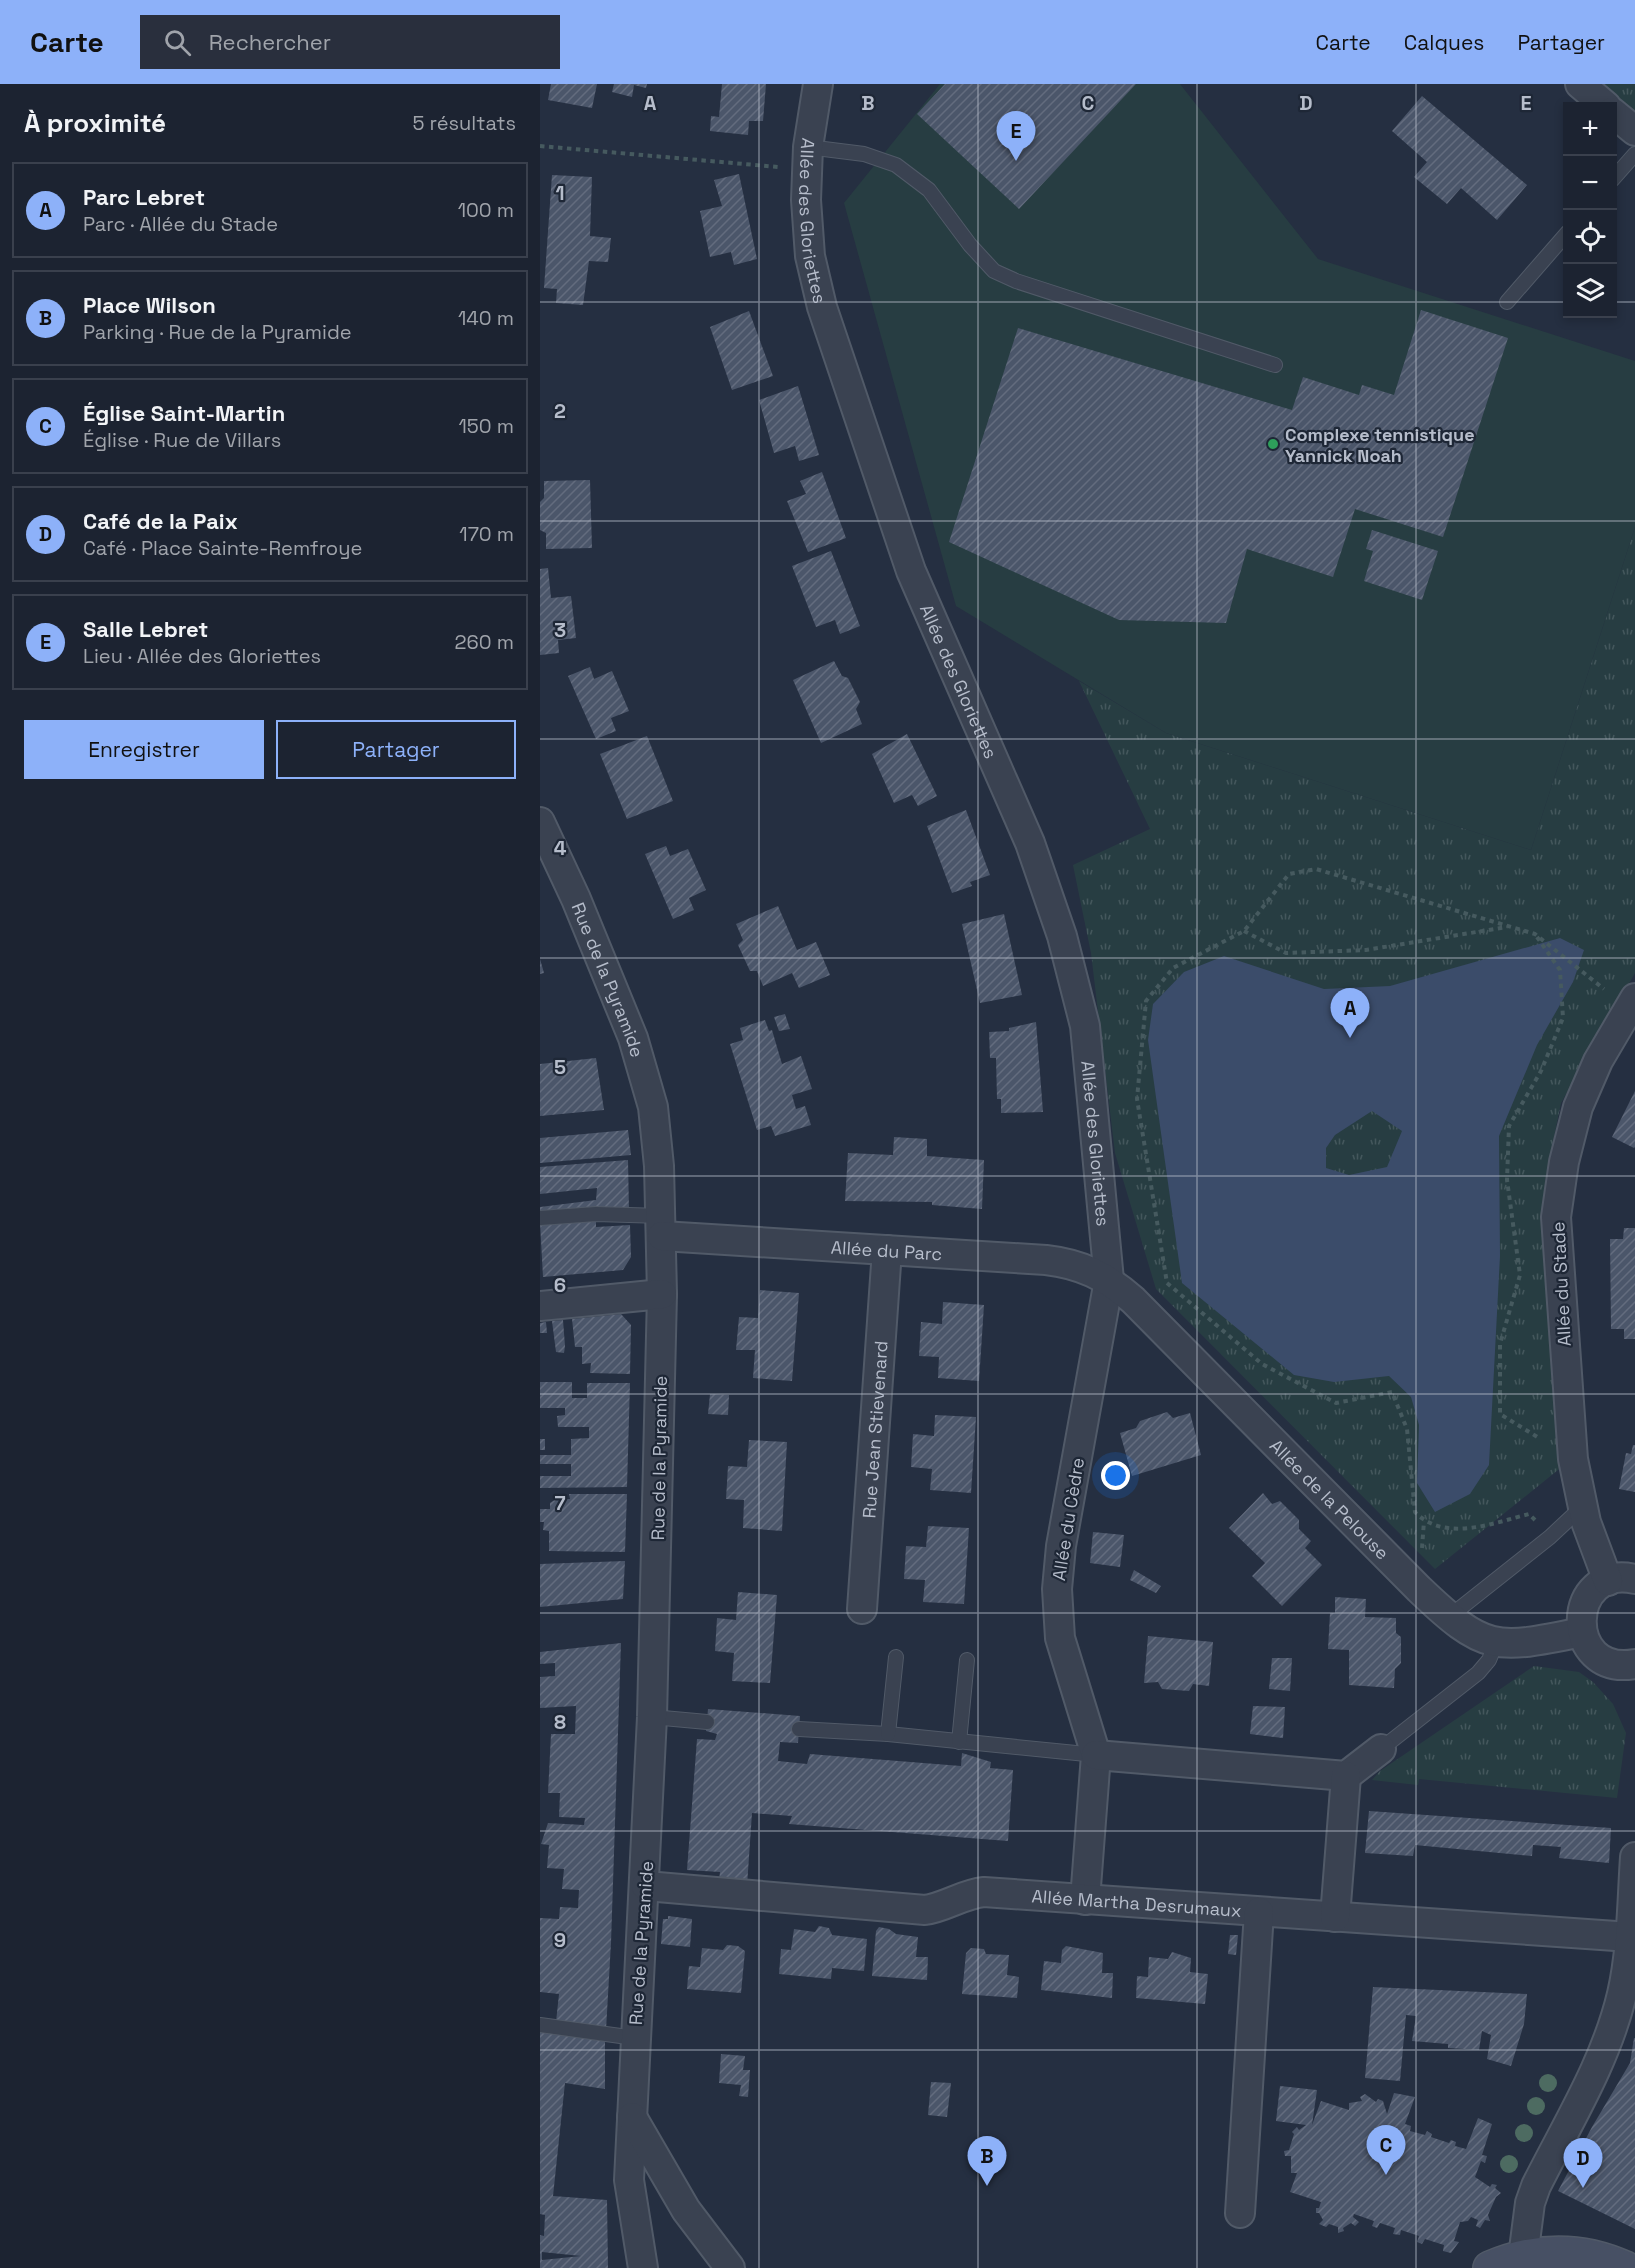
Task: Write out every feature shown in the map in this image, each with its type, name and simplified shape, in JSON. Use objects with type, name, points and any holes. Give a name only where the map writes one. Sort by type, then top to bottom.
[{"type":"street","name":"Allée des Gloriettes","points":[[818,84],[807,158],[810,256],[831,336],[911,571],[1020,816],[1070,964],[1089,1053],[1109,1280]]},
{"type":"street","points":[[1580,84],[1601,102]]},
{"type":"street","points":[[1617,116],[1635,131]]},
{"type":"street","name":"Rue de la Pyramide","points":[[540,822],[619,1000],[642,1064],[657,1134],[662,1226],[662,1294],[652,1717],[646,1886],[634,2038],[629,2180],[643,2268]]},
{"type":"street","name":"Allée du Stade","points":[[1621,1580],[1582,1507],[1573,1459],[1557,1217],[1564,1161],[1578,1107],[1598,1061],[1632,1003]]},
{"type":"street","name":"Allée du Parc","points":[[662,1226],[887,1250],[1062,1262],[1077,1265],[1109,1280]]},
{"type":"street","name":"Rue Jean Stievenard","points":[[862,1609],[887,1250]]},
{"type":"street","name":"Allée de la Pelouse","points":[[1109,1280],[1133,1300],[1449,1617],[1475,1636],[1496,1643],[1522,1644],[1582,1632]]},
{"type":"street","name":"Allée du Cèdre","points":[[1085,1900],[1095,1755],[1065,1659],[1057,1611],[1057,1589],[1061,1546],[1109,1280]]},
{"type":"street","points":[[540,1306],[662,1294]]},
{"type":"street","points":[[1621,1580],[1597,1587],[1585,1602],[1581,1620],[1582,1632],[1591,1650],[1601,1659],[1620,1665],[1634,1666]]},
{"type":"street","points":[[1095,1755],[1346,1776],[1381,1749]]},
{"type":"street","points":[[1335,1917],[1346,1776]]},
{"type":"street","points":[[1524,2257],[1530,2203],[1536,2186],[1600,2056],[1616,2018],[1630,1938],[1635,1857]]},
{"type":"street","name":"Allée Martha Desrumaux","points":[[646,1886],[925,1910],[978,1893],[1630,1938]]},
{"type":"street","points":[[1240,2213],[1259,1912]]},
{"type":"street","points":[[631,2116],[681,2203],[727,2267]]},
{"type":"street","points":[[1490,2268],[1524,2257],[1568,2252],[1609,2261],[1625,2268]]},
{"type":"lane","points":[[807,158],[864,154],[896,165],[929,190],[970,245],[994,271],[1016,282],[1275,366]]},
{"type":"lane","points":[[1617,174],[1635,154]]},
{"type":"lane","points":[[1507,302],[1563,238]]},
{"type":"lane","points":[[540,1218],[596,1214],[662,1226]]},
{"type":"lane","points":[[1449,1617],[1550,1537],[1582,1507]]},
{"type":"lane","points":[[1381,1749],[1478,1673],[1489,1660],[1496,1643]]},
{"type":"lane","points":[[888,1734],[896,1657]]},
{"type":"lane","points":[[959,1742],[967,1660]]},
{"type":"lane","points":[[652,1717],[707,1722]]},
{"type":"lane","points":[[799,1729],[888,1734],[1095,1755]]},
{"type":"lane","points":[[540,2025],[634,2038]]},
{"type":"path","points":[[540,146],[807,158]]},
{"type":"path","points":[[1550,1537],[1529,1514],[1463,1531],[1424,1521],[1415,1512],[1407,1429],[1392,1392],[1336,1403],[1262,1364],[1167,1283],[1137,1099],[1146,1001],[1173,968],[1244,931],[1289,874],[1316,869],[1535,934],[1632,1003]]},
{"type":"path","points":[[1244,931],[1286,953],[1365,950],[1511,926]]},
{"type":"green space","name":"Complexe tennistique Yannick Noah","points":[[940,84],[1180,84],[1318,259],[1635,361],[1635,527],[1531,850],[1166,733],[956,606],[844,203]]},
{"type":"green space","points":[[1599,84],[1635,84],[1635,116]]},
{"type":"green space","points":[[1635,527],[1635,973],[1561,1103],[1545,1181],[1563,1466],[1435,1569],[1156,1289],[1115,1153],[1091,953],[1073,865],[1150,829],[1079,681],[1166,733],[1531,850]]},
{"type":"green space","points":[[1534,1666],[1579,1672],[1593,1682],[1613,1704],[1626,1733],[1617,1798],[1419,1779],[1418,1785],[1372,1780],[1380,1771]]},
{"type":"water","points":[[1560,938],[1584,950],[1573,982],[1537,1045],[1499,1136],[1500,1256],[1489,1465],[1470,1494],[1435,1512],[1417,1483],[1419,1425],[1411,1397],[1389,1376],[1334,1382],[1294,1375],[1182,1283],[1148,1040],[1153,1004],[1184,972],[1224,956],[1324,989],[1390,986]],"holes":[[[1372,1111],[1402,1131],[1387,1167],[1349,1175],[1326,1168],[1326,1148],[1335,1135]]]},
{"type":"building","points":[[551,84],[597,84],[592,108],[548,100]]},
{"type":"building","points":[[614,84],[647,84],[646,88],[634,85],[632,97],[612,92]]},
{"type":"building","points":[[722,84],[766,84],[763,121],[749,121],[748,135],[710,131],[711,116],[719,117]]},
{"type":"building","points":[[945,84],[1136,84],[1019,209],[917,114]]},
{"type":"building","points":[[1422,96],[1527,185],[1497,220],[1461,188],[1447,204],[1414,177],[1427,162],[1392,131]]},
{"type":"building","points":[[739,174],[757,259],[734,265],[731,252],[710,257],[700,211],[722,206],[714,180]]},
{"type":"building","points":[[552,175],[592,177],[590,236],[611,238],[608,262],[589,261],[583,305],[556,303],[557,289],[544,288]]},
{"type":"building","points":[[1421,310],[1508,338],[1443,537],[1355,509],[1333,577],[1247,549],[1226,623],[1119,620],[949,542],[1018,328],[1292,410],[1303,377],[1359,395],[1362,385],[1394,395]]},
{"type":"building","points":[[749,311],[773,376],[732,390],[710,327]]},
{"type":"building","points":[[798,386],[819,455],[799,461],[795,446],[774,453],[759,400]]},
{"type":"building","points":[[822,472],[846,538],[808,552],[787,501],[806,494],[800,481]]},
{"type":"building","points":[[590,480],[592,548],[546,549],[546,533],[540,530],[540,502],[544,498],[544,481]]},
{"type":"building","points":[[1372,530],[1438,551],[1422,600],[1364,581],[1373,551],[1366,549]]},
{"type":"building","points":[[831,551],[860,626],[840,634],[835,620],[816,627],[792,566]]},
{"type":"building","points":[[548,568],[551,598],[571,596],[576,638],[558,640],[559,653],[540,655],[540,569]]},
{"type":"building","points":[[834,661],[842,676],[848,678],[860,702],[856,709],[862,724],[821,743],[793,680]]},
{"type":"building","points":[[590,667],[594,679],[612,671],[629,711],[611,718],[616,731],[596,739],[568,676]]},
{"type":"building","points":[[907,734],[937,796],[918,806],[912,795],[894,803],[872,754]]},
{"type":"building","points":[[647,736],[673,801],[627,819],[600,754]]},
{"type":"building","points":[[966,810],[990,875],[970,882],[972,886],[952,893],[927,826]]},
{"type":"building","points":[[666,846],[670,856],[688,849],[706,890],[689,898],[694,910],[673,919],[645,854]]},
{"type":"building","points":[[778,906],[797,950],[816,942],[830,975],[799,988],[792,973],[763,986],[757,971],[750,971],[738,945],[743,940],[736,924]]},
{"type":"building","points":[[1004,914],[1022,995],[980,1003],[962,924]]},
{"type":"building","points":[[540,959],[544,973],[540,974]]},
{"type":"building","points":[[785,1014],[790,1029],[779,1031],[774,1017]]},
{"type":"building","points":[[765,1020],[769,1031],[772,1030],[782,1064],[801,1056],[812,1089],[792,1095],[796,1109],[805,1106],[811,1125],[775,1136],[771,1126],[757,1130],[730,1044],[743,1040],[740,1028]]},
{"type":"building","points":[[1036,1022],[1043,1112],[1001,1113],[1001,1099],[997,1099],[996,1058],[990,1058],[989,1032],[1009,1031],[1009,1028]]},
{"type":"building","points":[[596,1058],[604,1110],[540,1116],[540,1064]]},
{"type":"building","points":[[1635,1091],[1635,1147],[1634,1148],[1612,1137]]},
{"type":"building","points":[[628,1130],[631,1155],[540,1163],[540,1138]]},
{"type":"building","points":[[894,1137],[927,1139],[927,1156],[984,1160],[982,1209],[932,1205],[932,1202],[845,1201],[848,1153],[893,1155]]},
{"type":"building","points":[[628,1160],[629,1211],[540,1214],[540,1207],[596,1200],[597,1188],[540,1194],[540,1167]]},
{"type":"building","points":[[596,1218],[596,1227],[630,1225],[631,1257],[623,1270],[543,1277],[540,1222]]},
{"type":"building","points":[[1624,1228],[1635,1228],[1635,1339],[1624,1339],[1624,1329],[1611,1329],[1610,1239],[1623,1239]]},
{"type":"building","points":[[760,1290],[799,1293],[792,1381],[753,1378],[755,1350],[736,1350],[739,1317],[758,1318]]},
{"type":"building","points":[[943,1302],[984,1305],[979,1381],[938,1378],[939,1357],[919,1356],[921,1322],[942,1324]]},
{"type":"building","points":[[621,1314],[631,1325],[630,1374],[590,1373],[591,1363],[582,1364],[582,1347],[575,1347],[572,1319]]},
{"type":"building","points":[[563,1320],[564,1353],[556,1352],[552,1321]]},
{"type":"building","points":[[546,1322],[547,1333],[540,1333],[540,1323]]},
{"type":"building","points":[[540,1382],[572,1382],[572,1398],[587,1398],[587,1383],[630,1383],[627,1487],[540,1488],[540,1476],[571,1476],[571,1464],[540,1464],[540,1455],[571,1455],[571,1439],[589,1438],[589,1427],[558,1427],[557,1416],[565,1415],[565,1408],[540,1408]]},
{"type":"building","points":[[710,1394],[729,1395],[728,1415],[708,1414]]},
{"type":"building","points":[[1167,1412],[1173,1418],[1190,1413],[1201,1455],[1132,1476],[1120,1433],[1136,1428],[1140,1421]]},
{"type":"building","points":[[935,1415],[976,1417],[971,1493],[930,1490],[932,1469],[911,1467],[913,1434],[934,1436]]},
{"type":"building","points":[[540,1439],[545,1439],[545,1450],[540,1450]]},
{"type":"building","points":[[749,1440],[787,1442],[782,1531],[743,1528],[744,1500],[726,1499],[728,1466],[747,1467]]},
{"type":"building","points":[[1633,1445],[1635,1445],[1635,1492],[1619,1489],[1626,1453],[1631,1454]]},
{"type":"building","points":[[1263,1493],[1272,1504],[1280,1501],[1299,1520],[1299,1529],[1311,1541],[1305,1548],[1322,1565],[1282,1606],[1252,1576],[1265,1563],[1229,1528]]},
{"type":"building","points":[[569,1494],[627,1494],[625,1552],[549,1551],[549,1531],[543,1530],[544,1522],[540,1522],[540,1509],[550,1509],[550,1503],[556,1499],[570,1499]]},
{"type":"building","points":[[928,1526],[969,1528],[964,1604],[923,1602],[925,1580],[904,1579],[906,1546],[926,1547]]},
{"type":"building","points":[[1093,1532],[1124,1535],[1120,1567],[1090,1563]]},
{"type":"building","points":[[625,1561],[623,1599],[540,1607],[540,1564]]},
{"type":"building","points":[[1134,1570],[1161,1586],[1156,1593],[1130,1580]]},
{"type":"building","points":[[738,1592],[777,1595],[770,1683],[732,1681],[734,1653],[715,1651],[717,1618],[736,1620]]},
{"type":"building","points":[[1335,1597],[1366,1599],[1365,1617],[1396,1618],[1396,1633],[1401,1637],[1401,1663],[1395,1669],[1394,1688],[1349,1685],[1349,1650],[1328,1649],[1330,1613],[1335,1613]]},
{"type":"building","points":[[1148,1636],[1213,1642],[1209,1686],[1193,1684],[1189,1691],[1162,1689],[1158,1682],[1144,1683]]},
{"type":"building","points":[[621,1643],[606,2030],[556,2022],[559,1994],[540,1992],[540,1918],[559,1919],[560,1907],[578,1908],[579,1890],[562,1889],[564,1869],[547,1868],[549,1845],[541,1844],[548,1823],[584,1825],[585,1818],[559,1817],[560,1793],[548,1793],[551,1734],[575,1734],[576,1706],[540,1708],[540,1677],[555,1676],[555,1663],[540,1664],[540,1652]]},
{"type":"building","points":[[1272,1658],[1292,1658],[1290,1691],[1269,1689]]},
{"type":"building","points":[[1253,1706],[1285,1707],[1283,1738],[1250,1734]]},
{"type":"building","points":[[708,1709],[800,1716],[798,1743],[780,1742],[778,1761],[807,1764],[810,1754],[961,1766],[962,1753],[991,1762],[990,1768],[1013,1770],[1008,1841],[789,1824],[792,1816],[752,1813],[747,1886],[719,1880],[720,1872],[687,1870],[697,1739],[715,1740],[717,1734],[706,1731]]},
{"type":"building","points":[[1369,1811],[1611,1828],[1609,1863],[1559,1858],[1561,1847],[1533,1845],[1532,1856],[1415,1845],[1413,1856],[1365,1853]]},
{"type":"building","points":[[668,1916],[692,1919],[690,1947],[661,1944],[663,1919],[668,1919]]},
{"type":"building","points":[[819,1926],[829,1928],[832,1935],[867,1939],[864,1971],[832,1968],[831,1979],[779,1974],[781,1949],[791,1950],[794,1929],[815,1932]]},
{"type":"building","points":[[879,1927],[889,1929],[896,1934],[918,1937],[916,1957],[928,1957],[927,1980],[872,1976],[876,1931]]},
{"type":"building","points":[[1230,1935],[1238,1935],[1236,1955],[1228,1954]]},
{"type":"building","points":[[727,1945],[738,1946],[745,1951],[741,1993],[687,1989],[689,1966],[700,1967],[702,1948],[723,1950]]},
{"type":"building","points":[[1066,1946],[1103,1953],[1102,1973],[1113,1973],[1112,1998],[1041,1990],[1044,1961],[1061,1963],[1062,1950]]},
{"type":"building","points":[[971,1948],[984,1949],[986,1954],[1009,1955],[1007,1975],[1019,1977],[1017,1998],[962,1994],[966,1953]]},
{"type":"building","points":[[1172,1952],[1191,1958],[1190,1972],[1208,1974],[1205,2004],[1136,1998],[1137,1976],[1148,1977],[1149,1957],[1168,1959]]},
{"type":"building","points":[[1373,1987],[1527,1994],[1524,2024],[1511,2066],[1487,2059],[1491,2035],[1482,2031],[1479,2050],[1448,2048],[1448,2044],[1412,2041],[1416,2016],[1406,2015],[1400,2081],[1365,2078]]},
{"type":"building","points":[[540,2030],[605,2038],[605,2089],[565,2083],[553,2196],[607,2200],[608,2268],[540,2268],[540,2235],[544,2236],[545,2215],[540,2214]],"holes":[[[542,2252],[581,2256],[542,2260]]]},
{"type":"building","points":[[1634,2038],[1635,2229],[1558,2191],[1630,2063]]},
{"type":"building","points":[[721,2054],[745,2056],[743,2070],[750,2070],[748,2097],[739,2096],[741,2085],[719,2083]]},
{"type":"building","points":[[931,2082],[951,2083],[947,2117],[928,2115]]},
{"type":"building","points":[[1280,2086],[1317,2090],[1312,2125],[1321,2101],[1349,2110],[1349,2103],[1362,2101],[1360,2097],[1365,2094],[1376,2102],[1378,2099],[1383,2101],[1387,2114],[1394,2093],[1415,2097],[1405,2124],[1411,2126],[1410,2131],[1425,2135],[1427,2131],[1432,2134],[1431,2137],[1449,2143],[1451,2140],[1456,2142],[1455,2146],[1466,2149],[1478,2118],[1492,2124],[1482,2155],[1487,2156],[1485,2163],[1481,2161],[1475,2177],[1490,2187],[1492,2184],[1497,2185],[1495,2188],[1501,2193],[1496,2197],[1488,2215],[1490,2221],[1485,2220],[1480,2228],[1476,2226],[1478,2220],[1471,2217],[1468,2221],[1460,2222],[1454,2241],[1459,2242],[1451,2253],[1443,2251],[1444,2245],[1425,2239],[1422,2244],[1417,2242],[1419,2236],[1401,2230],[1400,2235],[1393,2234],[1395,2228],[1380,2223],[1377,2228],[1372,2226],[1374,2221],[1354,2214],[1353,2217],[1359,2222],[1355,2226],[1351,2223],[1343,2228],[1344,2231],[1338,2233],[1338,2227],[1329,2224],[1326,2227],[1319,2224],[1323,2220],[1319,2213],[1316,2213],[1316,2208],[1319,2208],[1321,2202],[1290,2192],[1297,2173],[1291,2173],[1291,2156],[1285,2156],[1284,2151],[1289,2150],[1294,2134],[1292,2132],[1297,2127],[1299,2130],[1306,2125],[1276,2121]]},
{"type":"place","name":"Salle Lebret","points":[[1016,161]]},
{"type":"place","name":"Complexe tennistique Yannick Noah","points":[[1273,444]]},
{"type":"place","name":"Parc Lebret","points":[[1350,1038]]},
{"type":"place","name":"Église Saint-Martin","points":[[1386,2175]]},
{"type":"place","name":"Place Wilson","points":[[987,2186]]},
{"type":"place","name":"Café de la Paix","points":[[1583,2188]]}]
